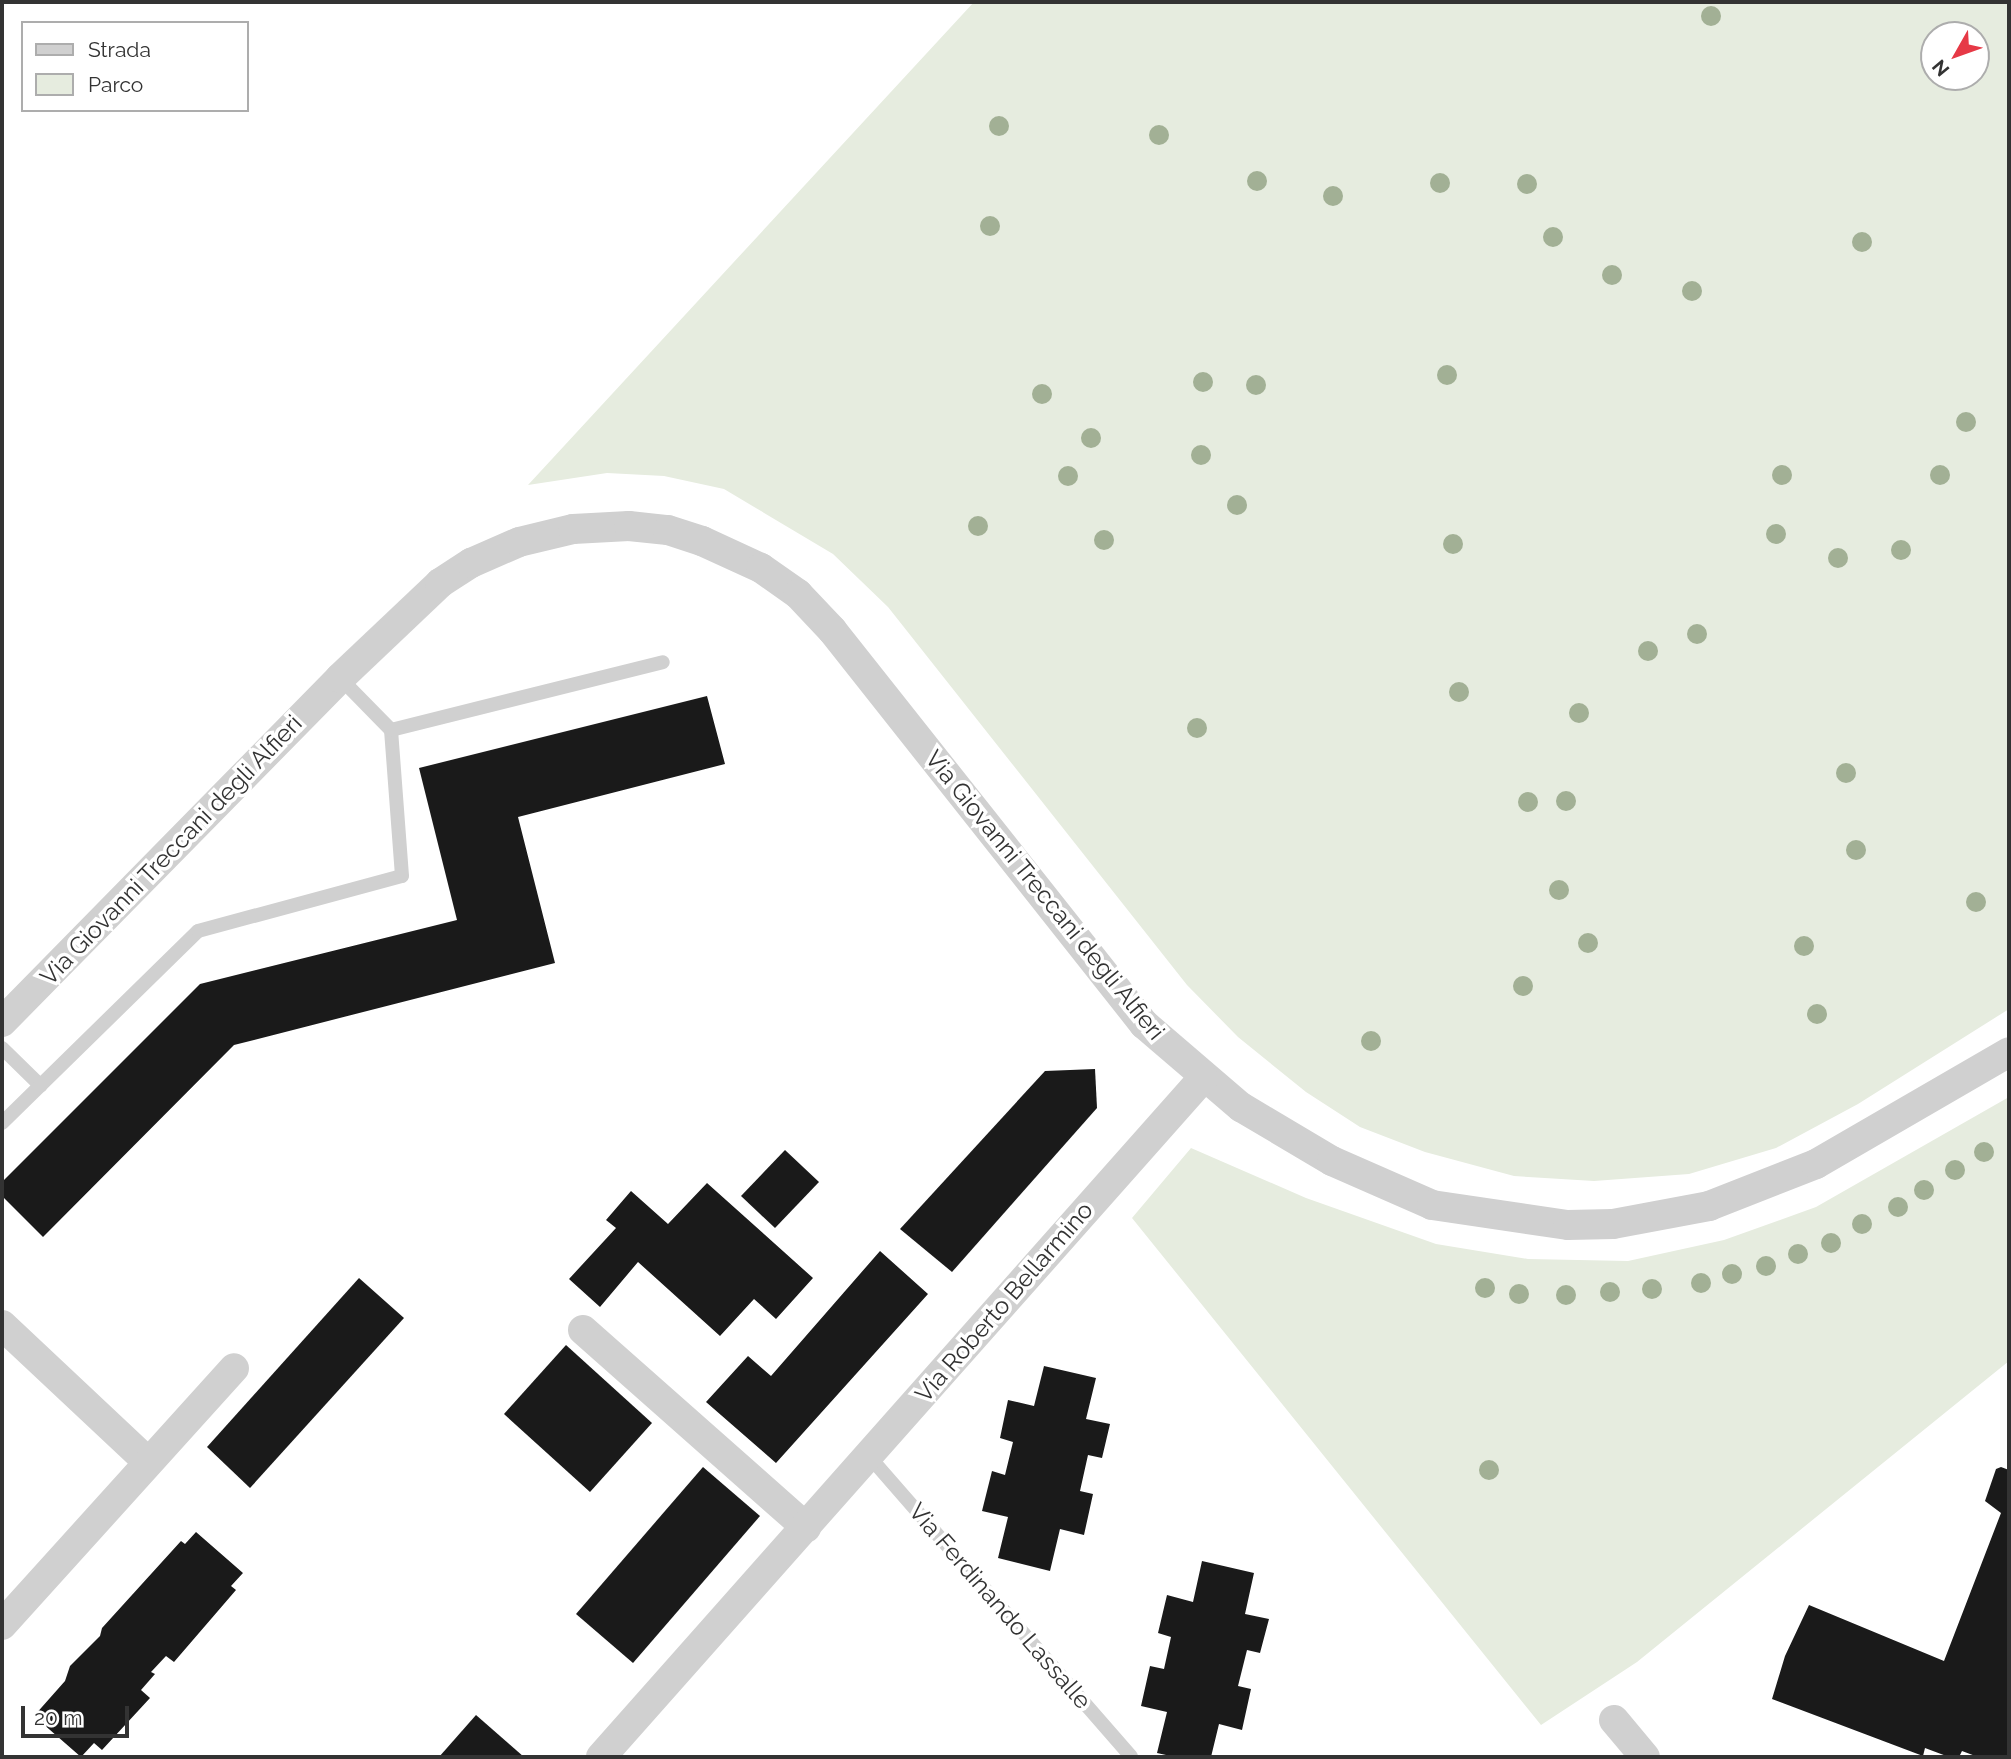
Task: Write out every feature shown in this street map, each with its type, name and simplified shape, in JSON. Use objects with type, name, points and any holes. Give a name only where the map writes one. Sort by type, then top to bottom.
[{"type":"street","name":"Via Giovanni Treccani degli Alfieri","points":[[2,1022],[340,678],[407,612],[456,571],[500,549],[539,536],[612,526],[648,527],[685,534],[742,558],[781,582],[823,620],[1144,1024],[1241,1107],[1332,1161],[1432,1205],[1528,1223],[1613,1224],[1709,1206],[1758,1190],[1876,1133],[2009,1052]]},
{"type":"street","name":"Via Roberto Bellarmino","points":[[601,1757],[1203,1077]]},
{"type":"street","points":[[2,1325],[148,1462]]},
{"type":"street","points":[[583,1330],[806,1527]]},
{"type":"street","points":[[2,1625],[234,1368]]},
{"type":"street","points":[[1614,1720],[1644,1757]]},
{"type":"lane","points":[[391,730],[663,662]]},
{"type":"lane","points":[[2,1123],[198,931],[402,876],[391,730],[340,678]]},
{"type":"lane","points":[[2,1048],[41,1086]]},
{"type":"lane","name":"Via Ferdinando Lassalle","points":[[868,1455],[1130,1757]]},
{"type":"green space","points":[[974,2],[2009,2],[2009,1009],[1858,1104],[1776,1148],[1689,1174],[1594,1181],[1514,1176],[1425,1152],[1360,1127],[1306,1092],[1238,1037],[1187,985],[888,607],[833,554],[724,489],[664,476],[607,473],[528,485]]},
{"type":"green space","points":[[2009,1097],[2009,1361],[1637,1662],[1541,1725],[1132,1218],[1191,1148],[1306,1198],[1436,1244],[1528,1259],[1628,1261],[1724,1240],[1816,1207]]},
{"type":"building","points":[[707,696],[725,764],[518,817],[555,963],[234,1045],[43,1237],[2,1196],[2,1182],[200,984],[457,920],[419,768]]},
{"type":"building","points":[[1095,1069],[1097,1108],[952,1272],[900,1229],[1045,1071]]},
{"type":"building","points":[[785,1150],[819,1182],[775,1228],[741,1196]]},
{"type":"building","points":[[707,1183],[813,1278],[776,1319],[754,1299],[720,1336],[638,1262],[600,1307],[569,1279],[616,1228],[606,1220],[631,1191],[668,1224]]},
{"type":"building","points":[[880,1251],[928,1294],[776,1463],[706,1402],[748,1356],[771,1376]]},
{"type":"building","points":[[359,1278],[404,1318],[250,1488],[207,1447]]},
{"type":"building","points":[[566,1345],[652,1423],[590,1492],[504,1414]]},
{"type":"building","points":[[1044,1366],[1096,1378],[1086,1419],[1110,1424],[1102,1458],[1088,1455],[1080,1491],[1093,1494],[1084,1535],[1060,1529],[1050,1571],[998,1558],[1008,1517],[982,1511],[992,1471],[1005,1475],[1013,1442],[1000,1438],[1008,1400],[1034,1406]]},
{"type":"building","points":[[703,1467],[760,1516],[633,1663],[576,1614]]},
{"type":"building","points":[[2001,1467],[2009,1470],[2009,1757],[1978,1757],[1962,1751],[1959,1757],[1949,1757],[1925,1748],[1923,1756],[1772,1699],[1785,1656],[1809,1605],[1944,1661],[2001,1513],[1985,1501],[1996,1469]]},
{"type":"building","points":[[196,1532],[243,1573],[231,1586],[236,1590],[174,1662],[166,1656],[151,1672],[155,1674],[141,1690],[150,1698],[102,1750],[94,1743],[81,1757],[34,1716],[65,1681],[70,1666],[100,1636],[102,1628],[181,1541],[185,1544]]},
{"type":"building","points":[[1202,1561],[1254,1573],[1245,1614],[1269,1619],[1260,1653],[1247,1650],[1238,1686],[1251,1689],[1242,1730],[1219,1724],[1211,1757],[1175,1757],[1157,1753],[1167,1712],[1141,1706],[1150,1666],[1164,1669],[1171,1637],[1158,1633],[1167,1595],[1193,1602]]},
{"type":"building","points":[[476,1715],[524,1757],[439,1757]]}]
